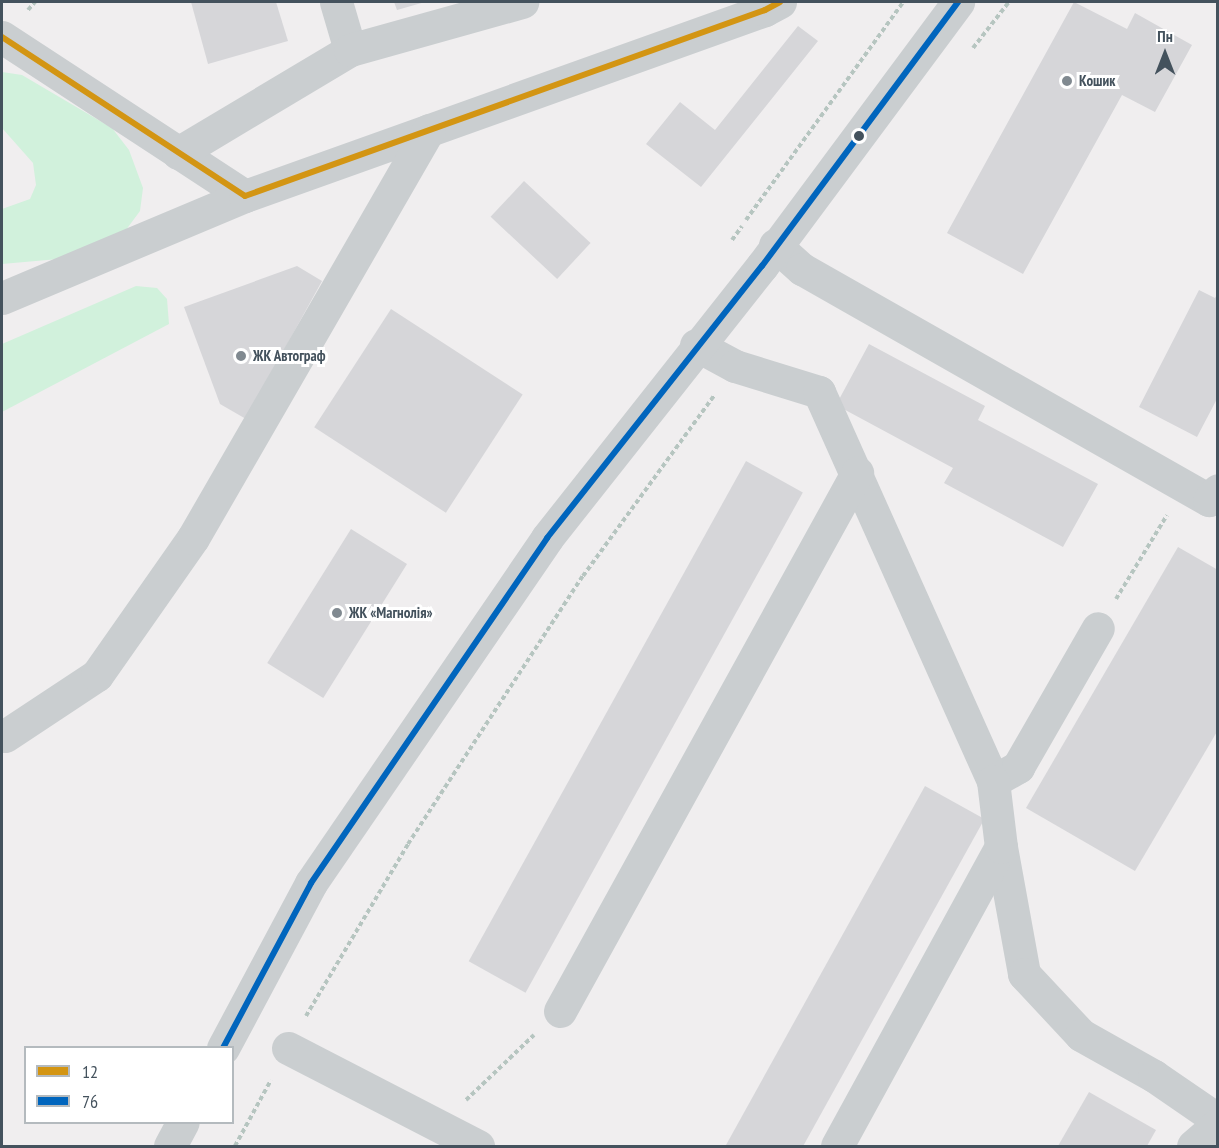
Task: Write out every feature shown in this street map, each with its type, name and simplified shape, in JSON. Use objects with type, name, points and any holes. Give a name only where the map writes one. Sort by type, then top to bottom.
[{"type":"street","points":[[336,2],[350,50]]},
{"type":"street","points":[[178,153],[350,50],[522,2]]},
{"type":"street","points":[[2,298],[245,196],[765,10],[780,2]]},
{"type":"street","points":[[224,1046],[311,883],[547,538],[775,245],[957,2]]},
{"type":"street","points":[[2,37],[245,196]]},
{"type":"street","points":[[5,736],[97,675],[193,538],[429,130]]},
{"type":"street","points":[[775,245],[802,269],[1185,487],[1209,500],[1218,490]]},
{"type":"street","points":[[696,345],[735,366],[819,392],[993,781],[1024,974],[1081,1035],[1154,1076],[1218,1122],[1193,1146]]},
{"type":"street","points":[[560,1011],[857,473]]},
{"type":"street","points":[[993,781],[1018,767],[1098,628]]},
{"type":"street","points":[[837,1146],[1002,847]]},
{"type":"street","points":[[288,1048],[478,1146]]},
{"type":"street","points":[[170,1146],[182,1124]]},
{"type":"path","points":[[732,240],[903,2]]},
{"type":"path","points":[[969,52],[1009,2]]},
{"type":"path","points":[[235,1146],[288,1048],[408,844],[583,576],[735,366]]},
{"type":"path","points":[[1098,628],[1185,487]]},
{"type":"path","points":[[440,1126],[560,1011]]},
{"type":"green space","points":[[2,72],[22,75],[112,128],[129,150],[143,188],[140,211],[120,238],[81,257],[2,264],[2,209],[30,199],[36,185],[33,163],[2,128]]},
{"type":"green space","points":[[136,286],[157,288],[167,299],[169,324],[2,412],[2,344]]},
{"type":"building","points":[[191,2],[276,2],[288,41],[208,64]]},
{"type":"building","points":[[394,2],[425,2],[397,10]]},
{"type":"building","points":[[1074,2],[1127,29],[1135,13],[1192,45],[1155,112],[1122,95],[1023,274],[947,233]]},
{"type":"building","points":[[798,26],[818,41],[701,187],[646,144],[680,102],[715,130]]},
{"type":"building","points":[[524,181],[591,243],[557,279],[491,217]]},
{"type":"building","name":"ЖК Автограф","points":[[297,266],[322,281],[246,419],[220,404],[184,307]]},
{"type":"building","points":[[1199,290],[1215,298],[1218,293],[1218,397],[1197,437],[1139,407]]},
{"type":"building","points":[[391,309],[523,395],[446,513],[314,427]]},
{"type":"building","points":[[869,344],[985,406],[978,420],[1098,484],[1063,547],[944,483],[953,468],[836,405]]},
{"type":"building","points":[[746,461],[803,493],[526,993],[469,961]]},
{"type":"building","name":"ЖК «Магнолія»","points":[[351,529],[407,564],[323,698],[267,663]]},
{"type":"building","points":[[1178,547],[1218,570],[1218,730],[1135,871],[1026,808]]},
{"type":"building","points":[[925,786],[984,819],[803,1146],[725,1146]]},
{"type":"building","points":[[1089,1092],[1156,1130],[1147,1146],[1058,1146]]},
{"type":"transit line","name":"12","points":[[2,37],[245,196],[765,10],[780,2]]},
{"type":"transit line","name":"76","points":[[224,1046],[311,883],[547,538],[762,266],[958,2]]},
{"type":"place","name":"Кошик","points":[[1067,81]]},
{"type":"place","name":"ЖК Автограф","points":[[241,356]]},
{"type":"place","name":"ЖК «Магнолія»","points":[[337,613]]}]
